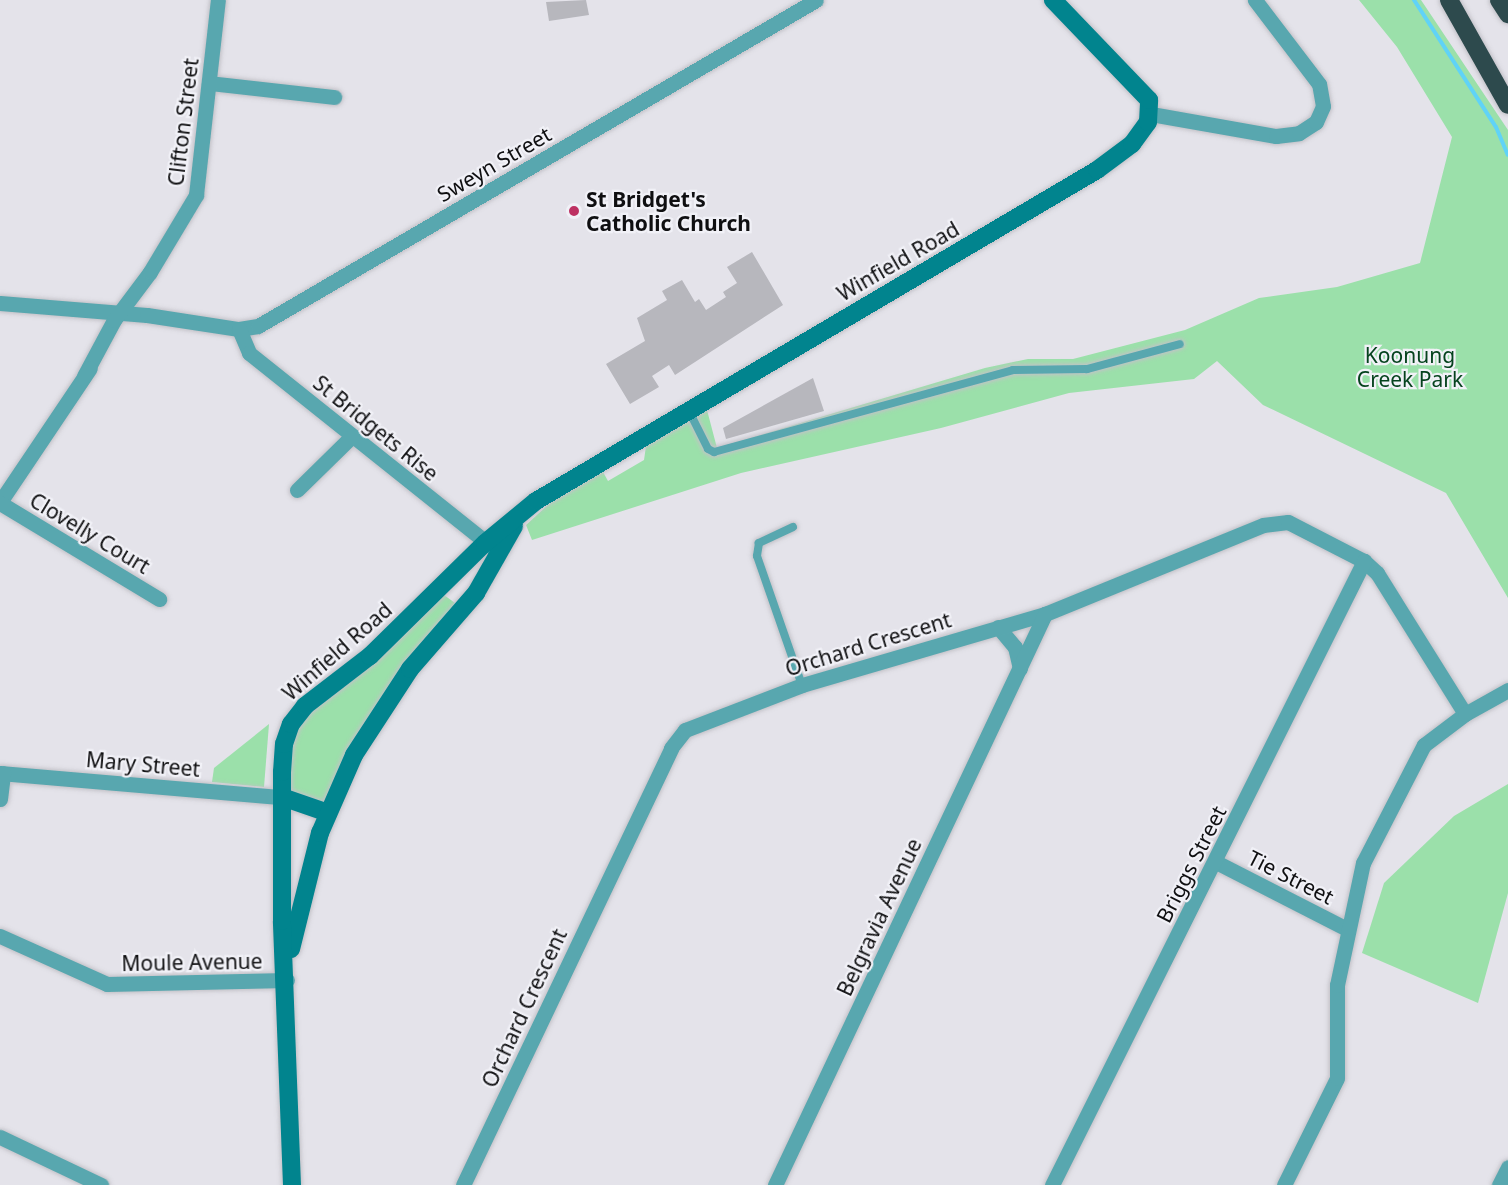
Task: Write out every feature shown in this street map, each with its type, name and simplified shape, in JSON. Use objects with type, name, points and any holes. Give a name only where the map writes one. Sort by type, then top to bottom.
[{"type":"highway","points":[[1449,0],[1508,105]]},
{"type":"highway","points":[[1499,0],[1508,14]]},
{"type":"street","name":"Clifton Street","points":[[0,503],[122,317],[196,195],[218,0]]},
{"type":"street","name":"Sweyn Street","points":[[0,303],[239,329],[268,321],[816,0]]},
{"type":"street","points":[[1053,0],[1146,95],[1151,114],[1276,136],[1299,134],[1316,122],[1323,106],[1319,84],[1255,0]]},
{"type":"street","points":[[209,83],[334,96]]},
{"type":"street","name":"Winfield Road","points":[[292,1185],[282,797],[284,744],[297,715],[389,638],[491,547],[523,510],[688,410],[1110,162],[1138,137],[1151,114]]},
{"type":"street","name":"St Bridgets Rise","points":[[239,329],[249,353],[491,547]]},
{"type":"street","points":[[297,490],[352,436]]},
{"type":"street","name":"Clovelly Court","points":[[0,503],[159,599]]},
{"type":"street","name":"Orchard Crescent","points":[[463,1185],[677,737],[685,730],[802,685],[1045,614],[1263,525],[1288,522],[1364,561],[1377,573],[1465,714]]},
{"type":"street","name":"Winfield Road","points":[[287,980],[300,905],[328,813],[379,712],[410,669],[467,606],[491,547]]},
{"type":"street","name":"Briggs Street","points":[[1052,1185],[1216,862],[1364,561]]},
{"type":"street","name":"Belgravia Avenue","points":[[776,1185],[1045,614]]},
{"type":"street","points":[[998,627],[1015,647],[1020,668]]},
{"type":"street","points":[[1284,1185],[1336,1078],[1337,985],[1347,929],[1363,863],[1424,745],[1465,714],[1508,690]]},
{"type":"street","points":[[0,799],[2,773]]},
{"type":"street","name":"Mary Street","points":[[2,773],[282,797]]},
{"type":"street","points":[[282,797],[328,813]]},
{"type":"street","name":"Tie Street","points":[[1216,862],[1347,929]]},
{"type":"street","name":"Moule Avenue","points":[[0,936],[107,984],[287,980]]},
{"type":"street","points":[[0,1137],[101,1185]]},
{"type":"street","points":[[1499,1185],[1508,1167]]},
{"type":"lane","points":[[688,410],[708,449],[714,452],[1013,370],[1087,369],[1180,344]]},
{"type":"lane","points":[[794,527],[759,543],[757,556],[802,685]]},
{"type":"green space","name":"Koonung Creek Park","points":[[1359,0],[1421,0],[1508,130],[1508,598],[1446,493],[1263,405],[1217,361],[1194,379],[1069,393],[941,428],[741,473],[532,540],[526,525],[550,503],[603,472],[608,481],[644,460],[646,446],[707,410],[717,448],[985,368],[1028,359],[1073,359],[1185,330],[1259,298],[1337,287],[1420,263],[1452,137],[1397,47]]},
{"type":"green space","points":[[444,595],[455,603],[325,803],[290,791],[286,763],[297,722]]},
{"type":"green space","points":[[269,724],[264,787],[212,782],[214,768]]},
{"type":"green space","points":[[1508,784],[1508,893],[1478,1003],[1362,953],[1384,883],[1454,816]]},
{"type":"building","points":[[586,0],[589,15],[549,21],[546,2]]},
{"type":"building","points":[[752,252],[783,305],[675,375],[669,365],[652,376],[659,387],[630,404],[606,364],[645,341],[637,318],[667,300],[662,291],[682,280],[695,302],[699,299],[706,310],[726,297],[723,292],[737,283],[727,267]]},
{"type":"building","points":[[813,378],[824,411],[726,439],[723,428]]},
{"type":"waterway","points":[[1414,0],[1496,127],[1508,155]]},
{"type":"place","name":"St Bridget's Catholic Church","points":[[574,211]]}]
